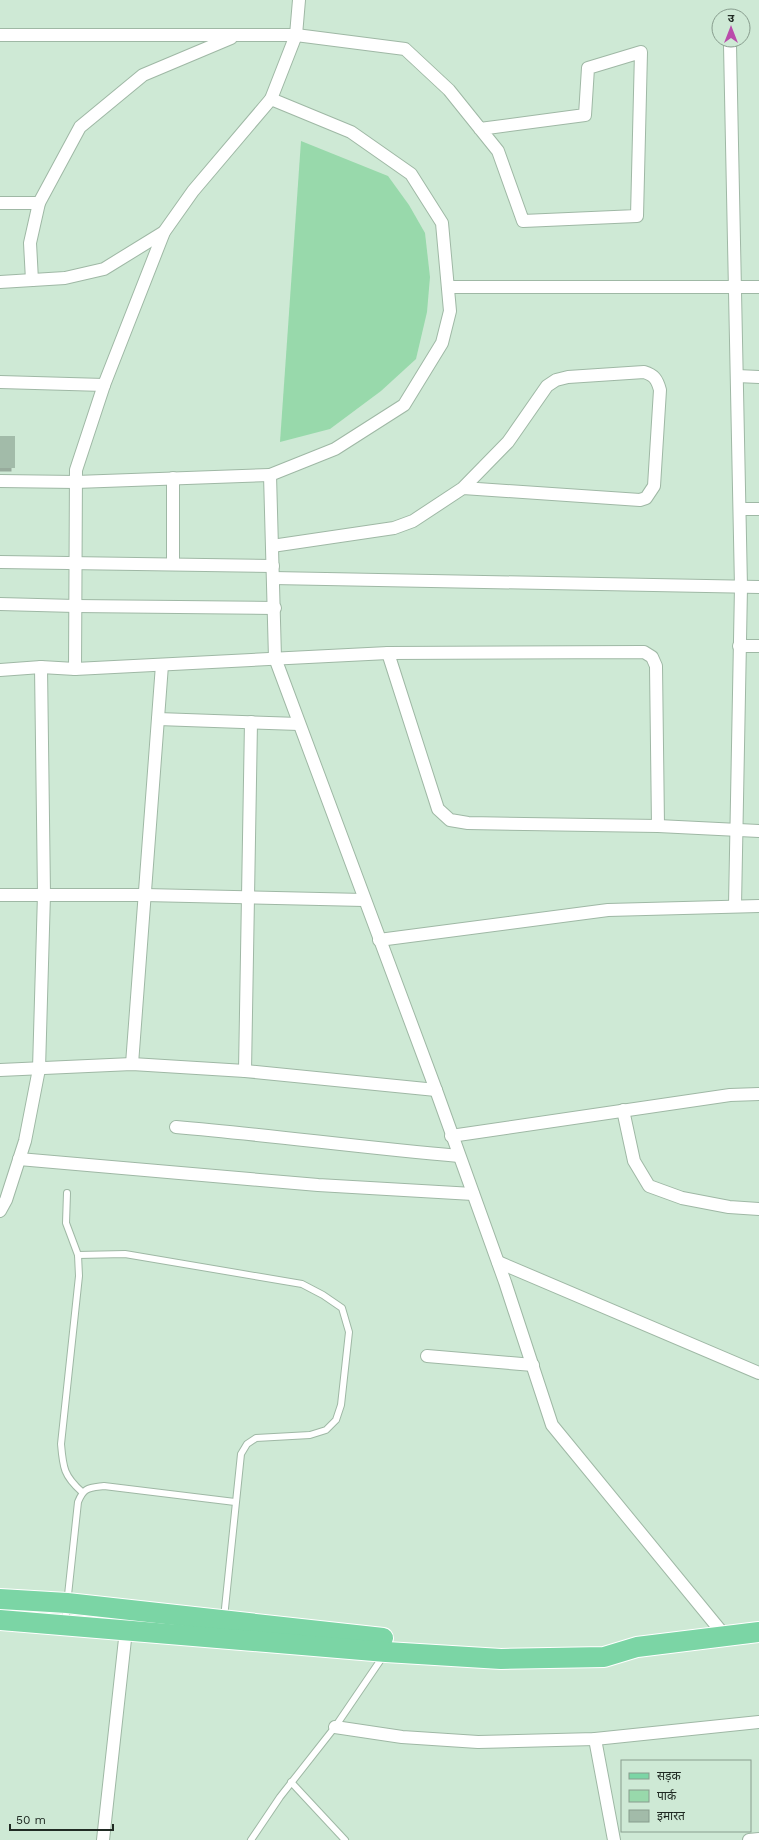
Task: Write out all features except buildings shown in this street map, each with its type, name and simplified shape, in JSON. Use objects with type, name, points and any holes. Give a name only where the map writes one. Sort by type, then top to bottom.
[{"type":"main road","points":[[0,1599],[67,1603],[424,1643],[538,1647],[605,1644],[637,1647]]},
{"type":"main road","points":[[0,1620],[65,1624],[386,1652],[501,1659],[604,1657],[637,1647],[759,1632]]},
{"type":"street","points":[[75,669],[76,470],[104,385],[164,232],[193,191],[271,100],[296,35],[299,0]]},
{"type":"street","points":[[0,35],[296,35],[405,49],[449,90],[480,129],[498,151],[523,221],[637,216],[641,52],[588,68],[586,115],[480,129]]},
{"type":"street","points":[[32,280],[30,242],[39,203],[80,127],[143,75],[235,36]]},
{"type":"street","points":[[730,48],[741,587],[735,906]]},
{"type":"street","points":[[0,481],[76,482],[270,475],[335,449],[404,405],[442,343],[450,311],[442,223],[411,174],[351,132],[271,100]]},
{"type":"street","points":[[0,203],[39,203]]},
{"type":"street","points":[[0,282],[65,278],[104,269],[164,232]]},
{"type":"street","points":[[448,287],[759,287]]},
{"type":"street","points":[[272,546],[394,528],[413,521],[463,488],[508,442],[526,418],[541,394],[556,380],[568,377],[644,372],[653,375],[658,381],[660,390],[654,486],[646,498],[640,500],[463,488]]},
{"type":"street","points":[[737,376],[759,377]]},
{"type":"street","points":[[0,382],[104,385]]},
{"type":"street","points":[[270,475],[274,658],[436,1090],[451,1136],[498,1262],[552,1425],[725,1636]]},
{"type":"street","points":[[173,478],[173,564]]},
{"type":"street","points":[[740,509],[759,509]]},
{"type":"street","points":[[0,562],[173,564],[273,572],[759,587]]},
{"type":"street","points":[[0,604],[274,608]]},
{"type":"street","points":[[739,646],[759,646]]},
{"type":"street","points":[[0,670],[41,667],[75,669],[388,653],[644,652],[652,657],[656,666],[658,826]]},
{"type":"street","points":[[388,653],[438,809],[450,820],[468,823],[658,826],[759,831]]},
{"type":"street","points":[[132,1064],[162,665]]},
{"type":"street","points":[[0,1211],[6,1200],[25,1141],[39,1069],[44,894],[41,667]]},
{"type":"street","points":[[158,718],[299,724]]},
{"type":"street","points":[[245,1071],[251,722]]},
{"type":"street","points":[[0,895],[44,894],[364,900]]},
{"type":"street","points":[[379,940],[608,910],[759,906]]},
{"type":"street","points":[[0,1070],[132,1064],[245,1071],[436,1090]]},
{"type":"street","points":[[451,1136],[730,1095],[759,1094]]},
{"type":"street","points":[[623,1110],[634,1161],[649,1186],[682,1198],[729,1207],[759,1208]]},
{"type":"street","points":[[176,1127],[260,1134],[378,1149],[459,1156]]},
{"type":"street","points":[[19,1159],[310,1184],[473,1194]]},
{"type":"street","points":[[498,1262],[759,1373]]},
{"type":"street","points":[[427,1356],[533,1365]]},
{"type":"street","points":[[103,1840],[126,1630]]},
{"type":"street","points":[[335,1727],[402,1737],[478,1742],[595,1739],[759,1722]]},
{"type":"street","points":[[595,1739],[614,1840]]},
{"type":"street","points":[[749,1840],[759,1839]]},
{"type":"lane","points":[[68,1193],[66,1223],[78,1255],[79,1276],[61,1444],[63,1468],[70,1481],[82,1492]]},
{"type":"lane","points":[[78,1255],[125,1254],[302,1284],[324,1294],[342,1308],[349,1332],[340,1405],[336,1420],[326,1430],[310,1435],[256,1438],[247,1444],[241,1454],[234,1502],[224,1620]]},
{"type":"lane","points":[[65,1624],[78,1502],[82,1492],[90,1487],[104,1486],[234,1502]]},
{"type":"lane","points":[[251,1840],[291,1782],[335,1727],[386,1652]]},
{"type":"lane","points":[[291,1782],[345,1840]]},
{"type":"green space","points":[[301,141],[388,176],[409,205],[425,233],[430,277],[427,312],[416,359],[381,391],[330,429],[280,442]]}]
